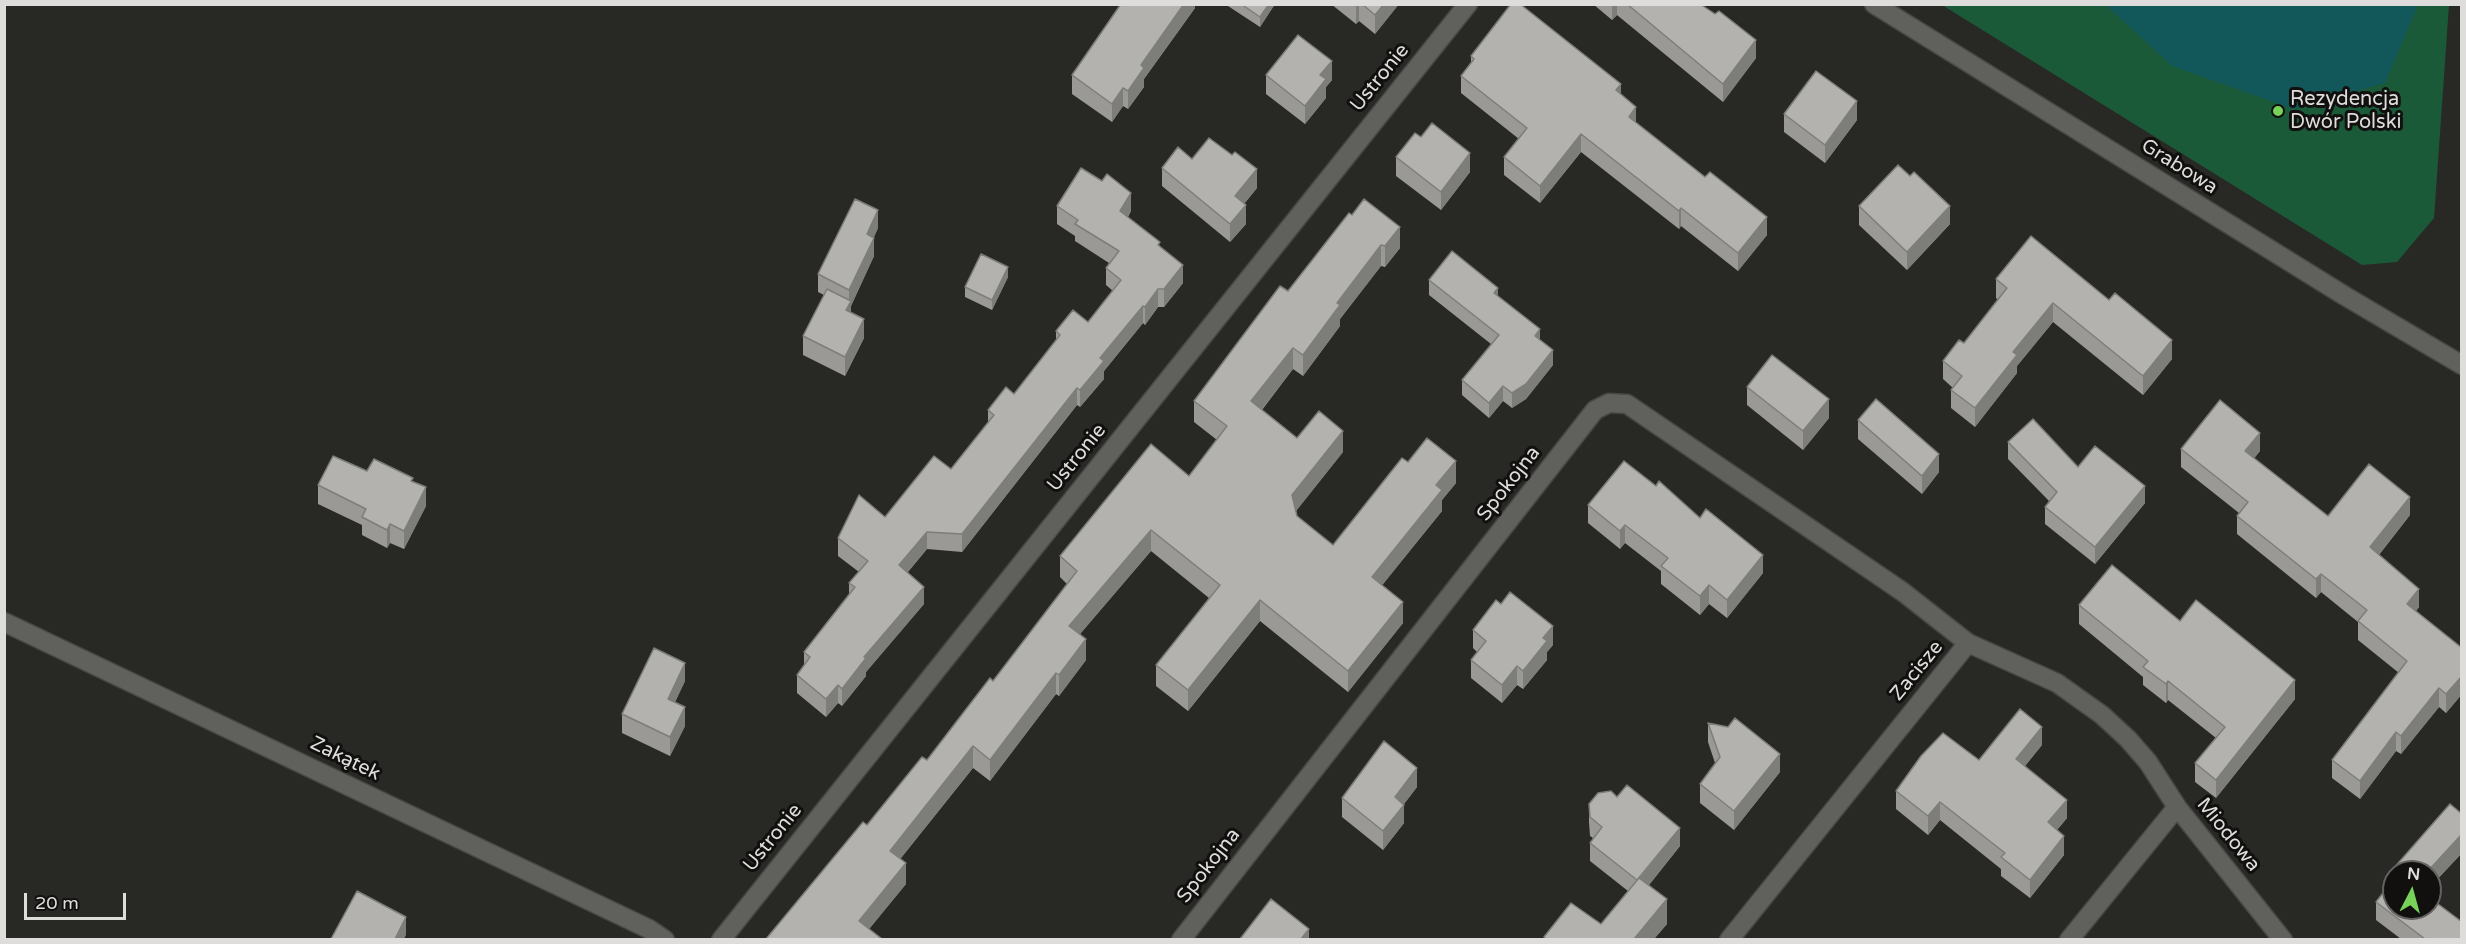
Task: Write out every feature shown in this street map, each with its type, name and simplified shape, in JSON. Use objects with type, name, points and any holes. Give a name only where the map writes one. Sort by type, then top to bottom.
[{"type":"street","name":"Ustronie","points":[[721,939],[1468,4]]},
{"type":"street","name":"Grabowa","points":[[1874,4],[2334,290],[2462,365]]},
{"type":"street","name":"Spokojna","points":[[1181,939],[1595,411],[1609,403],[1627,404],[1903,592],[1968,643]]},
{"type":"street","name":"Zakątek","points":[[4,622],[649,929],[665,939]]},
{"type":"street","name":"Zacisze","points":[[1729,939],[1968,643],[2057,683],[2102,715],[2128,738],[2148,762],[2177,807]]},
{"type":"street","name":"Miodowa","points":[[2069,939],[2177,807],[2283,939]]},
{"type":"green space","name":"Rezydencja Dwór Polski","points":[[1942,5],[2449,5],[2434,218],[2397,262],[2362,265]]},
{"type":"water","points":[[2106,5],[2418,5],[2385,83],[2293,109],[2172,66]]},
{"type":"building","points":[[1121,4],[1184,4],[1141,65],[1144,68],[1128,91],[1123,88],[1112,104],[1072,75]]},
{"type":"building","points":[[1241,4],[1269,4],[1260,17]]},
{"type":"building","points":[[1362,4],[1384,4],[1375,15]]},
{"type":"building","points":[[1511,4],[1520,4],[1621,84],[1616,90],[1636,107],[1629,117],[1705,177],[1710,172],[1767,217],[1738,253],[1681,208],[1679,211],[1581,134],[1540,186],[1504,157],[1527,128],[1461,76],[1474,59],[1471,56]]},
{"type":"building","points":[[1627,4],[1700,4],[1715,14],[1719,11],[1756,40],[1723,84]]},
{"type":"building","points":[[1298,35],[1332,61],[1320,75],[1326,79],[1305,106],[1266,75]]},
{"type":"building","points":[[1816,71],[1857,101],[1825,145],[1784,114]]},
{"type":"building","points":[[1432,123],[1470,153],[1441,192],[1396,157],[1415,133],[1421,137]]},
{"type":"building","points":[[1209,138],[1232,155],[1235,152],[1257,169],[1235,196],[1246,205],[1230,224],[1162,168],[1178,147],[1192,159]]},
{"type":"building","points":[[1898,165],[1910,176],[1914,172],[1950,206],[1907,252],[1859,206]]},
{"type":"building","points":[[1081,168],[1102,181],[1107,174],[1131,193],[1120,211],[1160,242],[1158,245],[1183,265],[1164,289],[1158,289],[1100,358],[1104,361],[1080,390],[1077,388],[962,534],[927,532],[899,565],[924,587],[864,657],[866,658],[842,689],[838,685],[826,699],[797,675],[810,657],[804,652],[855,587],[849,583],[868,561],[838,538],[859,495],[885,517],[934,456],[951,469],[994,415],[988,410],[1006,387],[1014,394],[1060,335],[1056,331],[1073,310],[1088,322],[1121,280],[1106,268],[1119,251],[1075,224],[1078,220],[1057,206]]},
{"type":"building","points":[[855,199],[878,210],[867,234],[874,238],[849,290],[818,274]]},
{"type":"building","points":[[1364,199],[1400,227],[1385,246],[1381,245],[1337,303],[1340,305],[1303,355],[1293,348],[1251,401],[1297,438],[1319,411],[1343,431],[1292,495],[1297,516],[1333,545],[1402,458],[1408,462],[1427,438],[1456,461],[1436,485],[1442,490],[1372,577],[1403,602],[1348,671],[1260,600],[1188,690],[1156,665],[1220,585],[1151,530],[1069,626],[1086,639],[1059,675],[1056,673],[990,760],[973,746],[890,851],[906,863],[859,921],[882,939],[766,939],[863,822],[867,825],[922,757],[927,760],[990,678],[993,681],[1077,571],[1060,556],[1151,444],[1189,476],[1227,426],[1194,401],[1280,286],[1288,291],[1349,213],[1352,215]]},
{"type":"building","points":[[2031,236],[2109,300],[2115,293],[2172,340],[2143,376],[2053,303],[2013,352],[2017,355],[1975,408],[1951,390],[1962,376],[1943,361],[1959,340],[1964,343],[2007,288],[1996,279]]},
{"type":"building","points":[[1452,251],[1498,288],[1494,293],[1540,329],[1535,336],[1553,350],[1526,384],[1512,393],[1503,386],[1489,403],[1462,380],[1499,335],[1429,280]]},
{"type":"building","points":[[981,254],[1008,267],[992,300],[965,287]]},
{"type":"building","points":[[827,289],[851,301],[846,310],[864,319],[845,357],[803,336]]},
{"type":"building","points":[[1772,355],[1829,399],[1803,431],[1747,387]]},
{"type":"building","points":[[1876,399],[1939,454],[1922,476],[1858,420]]},
{"type":"building","points":[[2220,400],[2260,433],[2245,451],[2328,516],[2369,464],[2410,497],[2370,547],[2419,589],[2407,604],[2462,648],[2462,676],[2446,694],[2439,688],[2401,736],[2396,732],[2360,781],[2332,760],[2407,661],[2358,621],[2367,610],[2321,574],[2316,579],[2237,516],[2248,502],[2181,449]]},
{"type":"building","points":[[2033,419],[2078,467],[2095,446],[2145,486],[2095,547],[2045,507],[2057,492],[2008,442]]},
{"type":"building","points":[[333,456],[367,471],[374,459],[413,478],[411,481],[426,487],[404,531],[390,524],[387,530],[362,517],[366,509],[318,485]]},
{"type":"building","points":[[1624,461],[1656,486],[1659,481],[1700,518],[1706,509],[1763,555],[1727,600],[1709,585],[1700,596],[1661,566],[1668,558],[1625,525],[1620,531],[1588,505]]},
{"type":"building","points":[[2112,565],[2180,621],[2196,600],[2295,680],[2216,780],[2195,763],[2225,727],[2168,681],[2166,684],[2143,667],[2148,661],[2079,605]]},
{"type":"building","points":[[1510,592],[1553,626],[1543,638],[1547,641],[1523,671],[1517,666],[1502,685],[1471,660],[1486,641],[1473,630],[1496,600],[1501,604]]},
{"type":"building","points":[[654,648],[685,663],[668,699],[685,707],[670,737],[622,714]]},
{"type":"building","points":[[2020,709],[2042,727],[2016,759],[2067,800],[2048,822],[2064,836],[2030,880],[2001,857],[2005,853],[1940,802],[1928,816],[1896,791],[1921,756],[1943,733],[1979,760]]},
{"type":"building","points":[[1735,718],[1780,754],[1734,811],[1700,784],[1720,757],[1708,723],[1728,727]]},
{"type":"building","points":[[1384,741],[1417,768],[1395,797],[1404,805],[1383,831],[1342,798]]},
{"type":"building","points":[[1627,785],[1680,828],[1637,880],[1590,843],[1602,827],[1590,817],[1589,804],[1598,793],[1611,791],[1617,797]]},
{"type":"building","points":[[2450,804],[2462,814],[2462,834],[2438,860],[2401,860]]},
{"type":"building","points":[[1639,878],[1667,899],[1634,939],[1546,939],[1544,937],[1571,903],[1601,924]]},
{"type":"building","points":[[357,891],[406,917],[395,939],[331,939]]},
{"type":"building","points":[[2382,894],[2382,907],[2376,902]]},
{"type":"building","points":[[1271,899],[1309,929],[1301,939],[1240,939]]},
{"type":"building","points":[[2442,907],[2462,922],[2462,939],[2425,939],[2400,920],[2442,920]]},
{"type":"place","name":"Rezydencja Dwór Polski","points":[[2278,111]]}]
